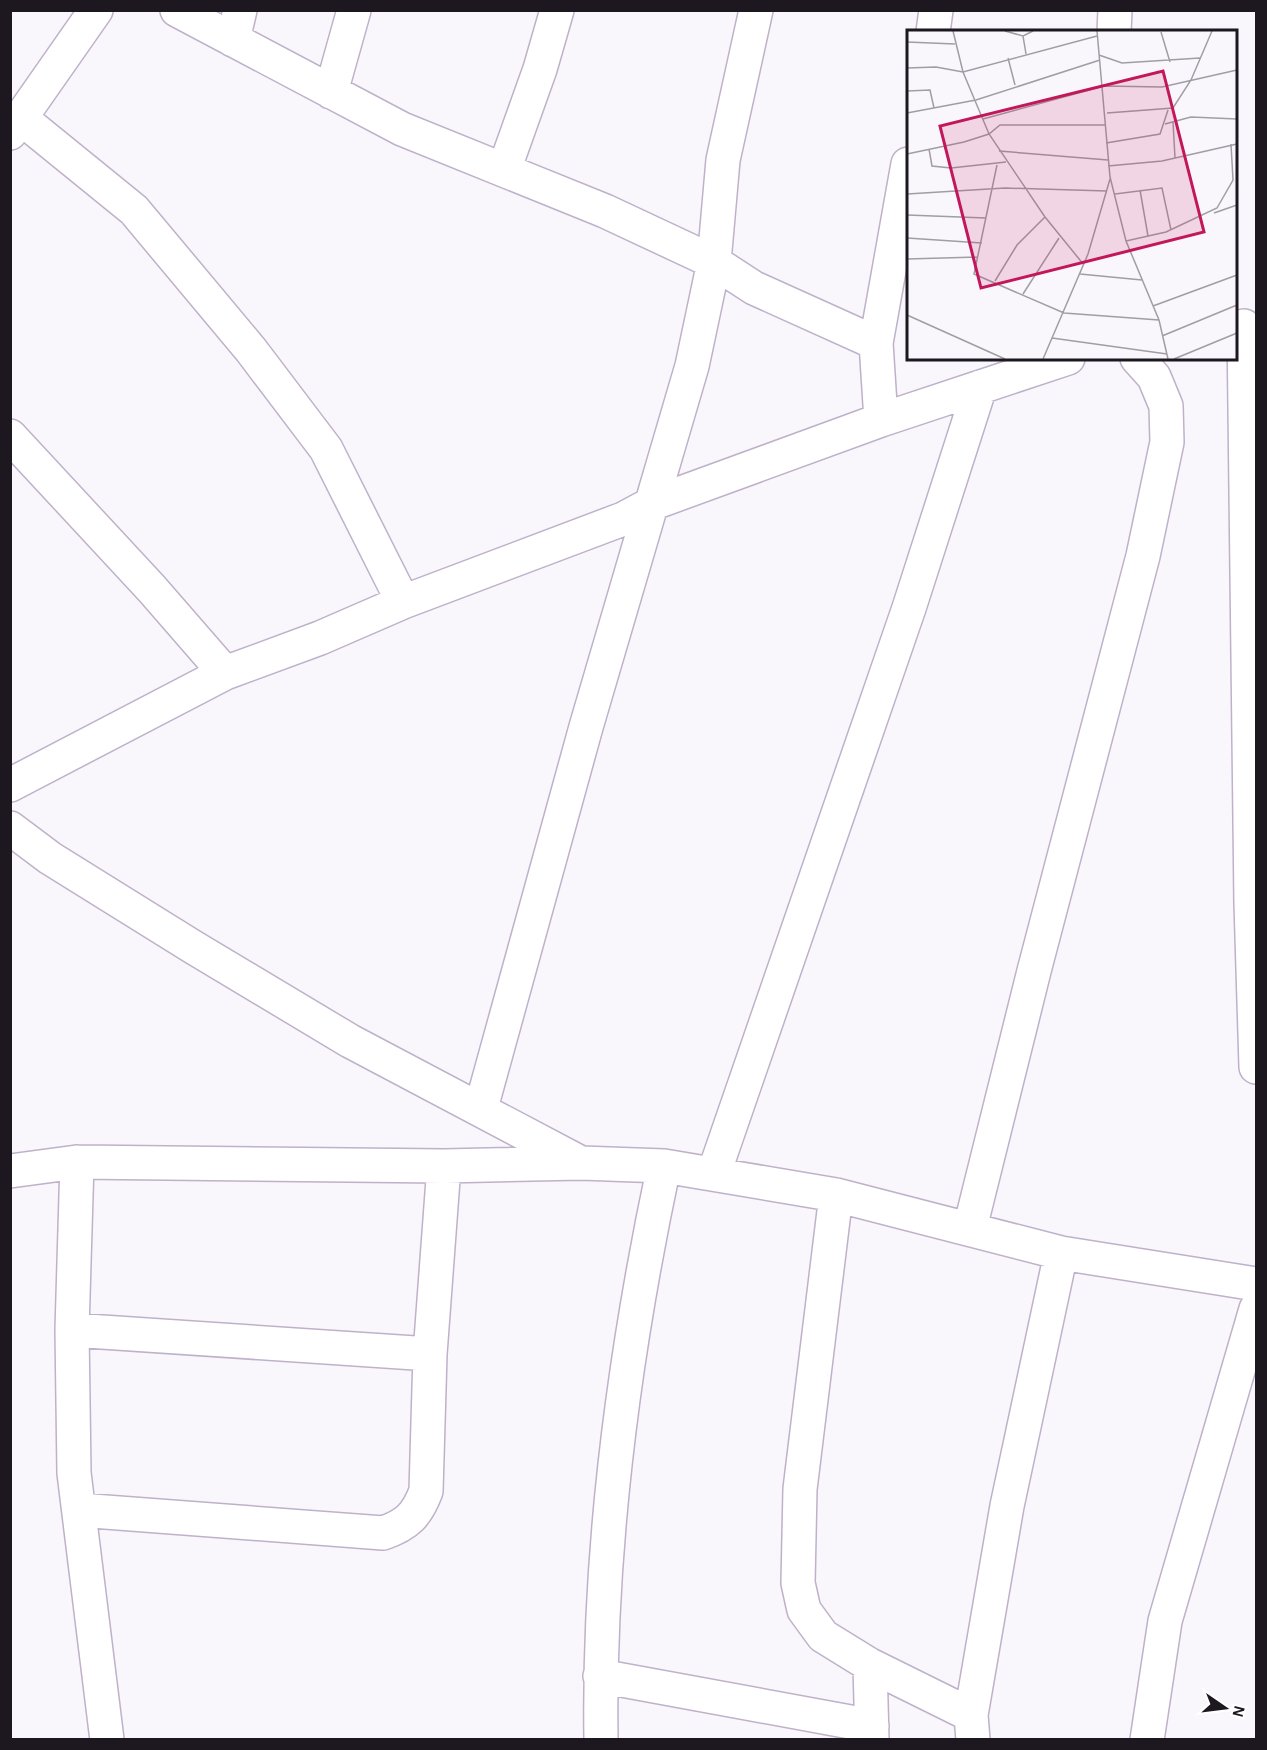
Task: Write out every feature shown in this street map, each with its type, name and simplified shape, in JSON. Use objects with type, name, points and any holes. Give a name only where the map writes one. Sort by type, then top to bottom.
[{"type":"street","points":[[96,10],[16,126],[134,210],[251,350],[326,449],[403,602]]},
{"type":"street","points":[[177,10],[237,25],[331,92],[402,129],[605,211],[714,262],[754,288],[876,344]]},
{"type":"street","points":[[331,92],[354,10]]},
{"type":"street","points":[[504,170],[540,69],[557,10]]},
{"type":"street","points":[[481,1108],[586,727],[692,366],[714,262],[723,160],[756,10]]},
{"type":"street","points":[[933,30],[936,10]]},
{"type":"street","points":[[1114,30],[1115,10]]},
{"type":"street","points":[[881,420],[876,344],[907,175]]},
{"type":"street","points":[[1245,326],[1251,903],[1257,1067]]},
{"type":"street","points":[[10,785],[225,673],[320,638],[403,602],[623,519],[651,504],[881,420],[1062,360]]},
{"type":"street","points":[[970,1228],[1143,556],[1167,442],[1166,406],[1154,377],[1139,360]]},
{"type":"street","points":[[714,1173],[909,608],[980,387]]},
{"type":"street","points":[[10,436],[152,589],[225,673]]},
{"type":"street","points":[[10,828],[50,858],[350,1041],[481,1108],[581,1163]]},
{"type":"street","points":[[77,1162],[72,1330],[74,1473],[107,1740]]},
{"type":"street","points":[[10,1171],[77,1162],[444,1166],[581,1163],[664,1166],[836,1195],[1061,1253],[1257,1284]]},
{"type":"street","points":[[79,1510],[383,1533],[404,1526],[418,1511],[426,1491],[430,1354],[444,1166]]},
{"type":"street","points":[[601,1740],[600,1676],[615,1458],[630,1341],[664,1166]]},
{"type":"street","points":[[836,1195],[800,1488],[798,1582],[804,1610],[823,1636],[972,1727],[1007,1506],[1061,1253]]},
{"type":"street","points":[[1147,1740],[1165,1622],[1257,1310]]},
{"type":"street","points":[[72,1330],[430,1354]]},
{"type":"street","points":[[600,1676],[872,1733],[870,1665]]}]
